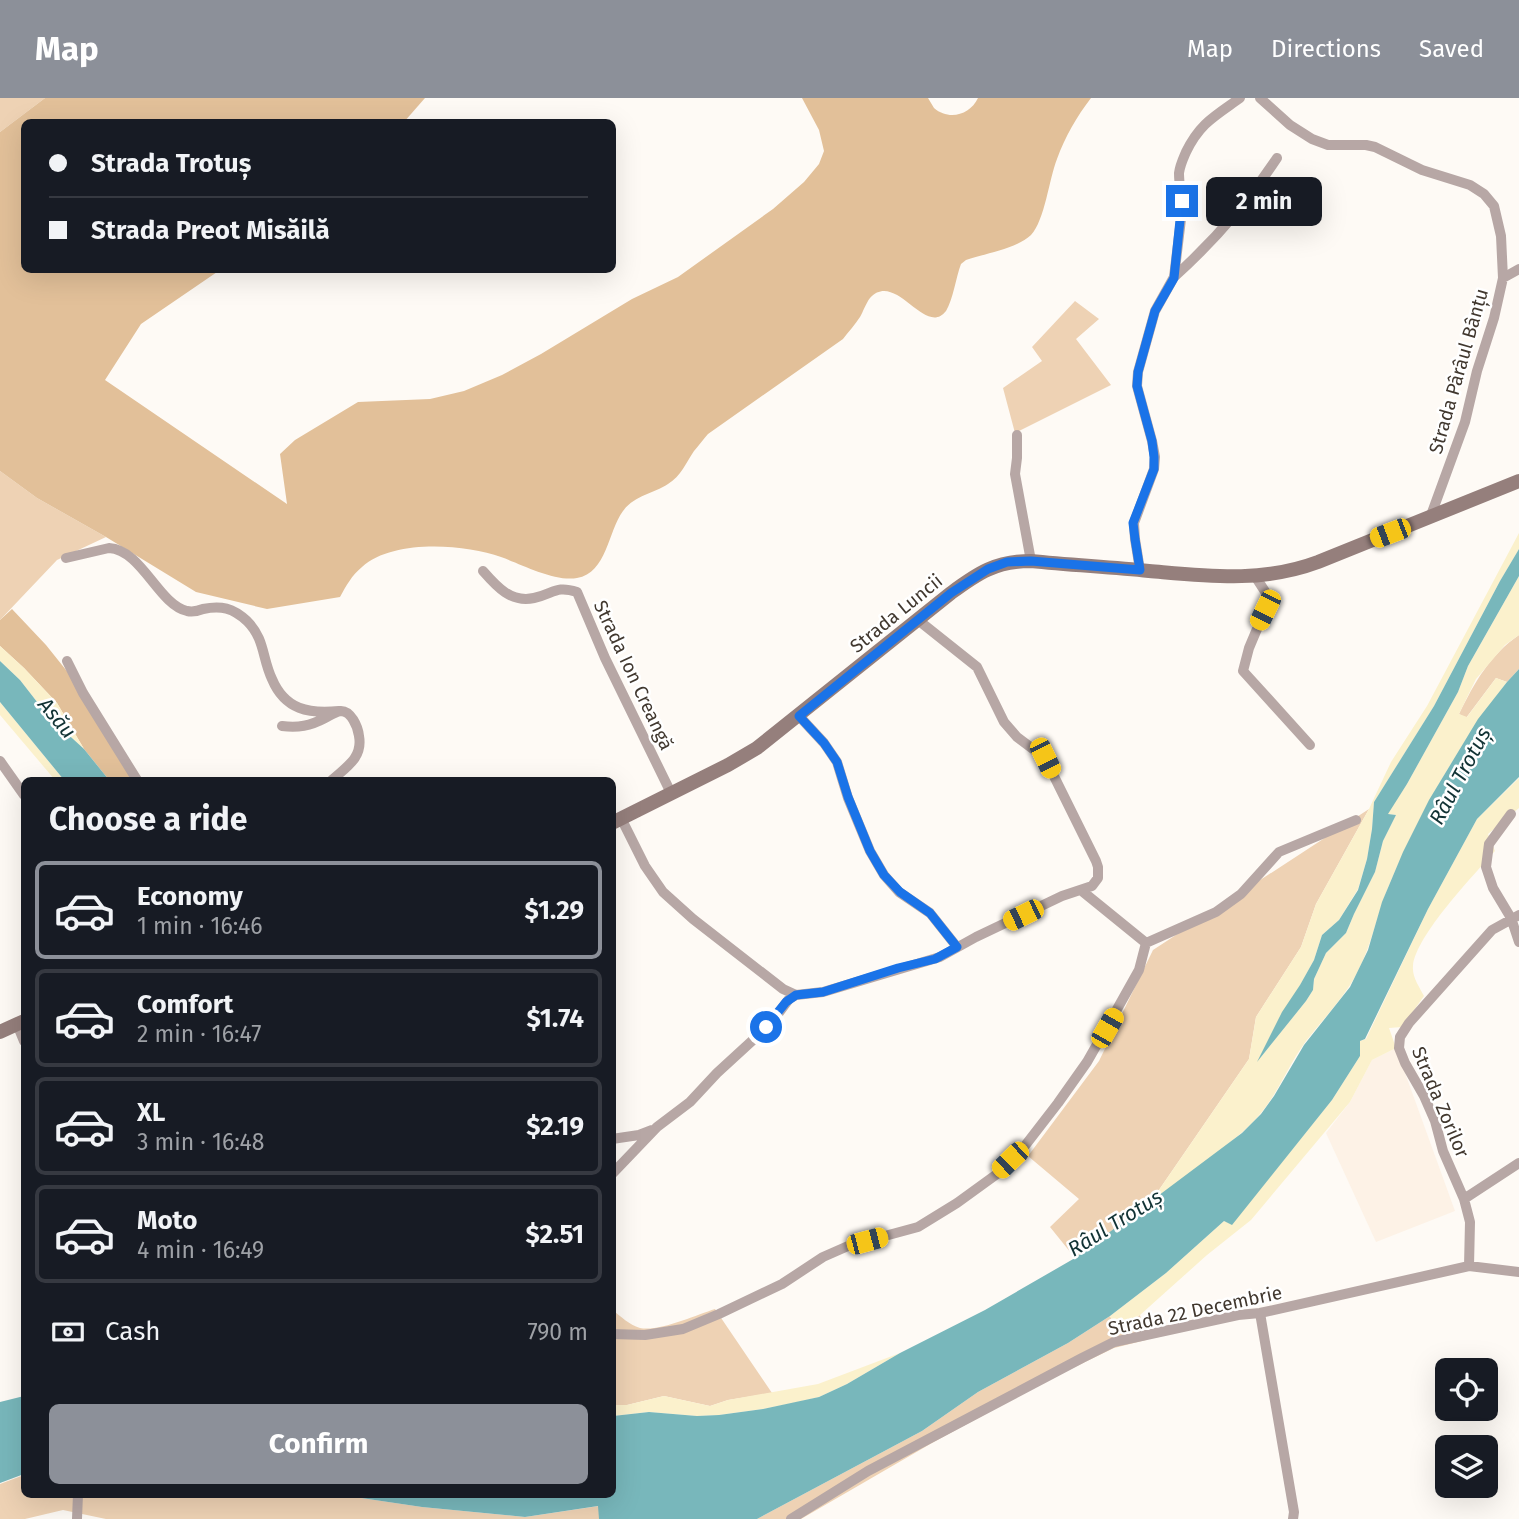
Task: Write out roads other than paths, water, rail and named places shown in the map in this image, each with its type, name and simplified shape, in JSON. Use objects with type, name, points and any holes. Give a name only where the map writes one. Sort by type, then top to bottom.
[{"type":"main road","name":"Strada Luncii","points":[[617,821],[757,748],[969,580],[988,569],[1007,562],[1031,561],[1217,577],[1271,575],[1302,568],[1519,481]]},
{"type":"main road","points":[[0,1032],[21,1023]]},
{"type":"street","points":[[1174,278],[1182,211],[1180,166],[1196,133],[1240,98]]},
{"type":"street","name":"Strada Pârâul Bânțu","points":[[1260,98],[1301,133],[1319,143],[1375,147],[1422,170],[1478,189],[1490,199],[1497,212],[1502,236],[1503,278],[1465,422],[1430,518]]},
{"type":"street","points":[[1140,570],[1133,523],[1154,469],[1154,457],[1137,386],[1138,372],[1155,311],[1174,278],[1219,234],[1277,158]]},
{"type":"street","points":[[1503,278],[1519,269]]},
{"type":"street","points":[[1017,435],[1015,474],[1031,561]]},
{"type":"street","points":[[66,558],[116,548],[181,608],[195,611],[215,606],[224,607],[250,623],[262,643],[271,679],[285,698],[305,711],[345,712],[354,722],[360,737],[360,746],[354,761],[336,777]]},
{"type":"street","name":"Strada Ion Creangă","points":[[483,571],[496,586],[514,598],[533,598],[563,587],[577,592],[605,658],[671,793]]},
{"type":"street","points":[[1255,576],[1266,593],[1265,610],[1248,648],[1243,671],[1310,745]]},
{"type":"street","points":[[616,1170],[657,1127],[690,1102],[766,1027],[789,999],[796,995],[823,992],[935,959],[1096,883],[1098,867],[1045,758],[1017,737],[1004,722],[977,667],[918,620]]},
{"type":"street","points":[[67,661],[83,693],[135,777]]},
{"type":"street","points":[[282,726],[304,726],[339,711]]},
{"type":"street","points":[[799,716],[837,762],[870,851],[884,875],[900,892],[930,913],[957,947]]},
{"type":"street","points":[[0,761],[21,790]]},
{"type":"street","points":[[1511,814],[1489,844],[1486,867],[1493,888],[1515,916],[1519,942]]},
{"type":"street","points":[[1146,943],[1216,912],[1241,894],[1279,852],[1356,820]]},
{"type":"street","points":[[617,821],[663,892],[701,926],[783,989],[796,995]]},
{"type":"street","points":[[1082,891],[1146,943]]},
{"type":"street","name":"Strada Zorilor","points":[[1469,1266],[1470,1222],[1464,1199],[1443,1151],[1435,1121],[1399,1048],[1400,1037],[1409,1023],[1492,930],[1515,916]]},
{"type":"street","points":[[616,1334],[645,1335],[682,1329],[782,1284],[823,1257],[918,1227],[957,1203],[996,1174],[1024,1147],[1058,1103],[1087,1062],[1139,970],[1146,943]]},
{"type":"street","points":[[616,1138],[639,1135],[657,1127]]},
{"type":"street","points":[[1464,1199],[1519,1163]]},
{"type":"street","name":"Strada 22 Decembrie","points":[[791,1519],[879,1465],[1114,1342],[1238,1315],[1261,1313],[1469,1266],[1519,1272]]},
{"type":"street","points":[[1261,1313],[1293,1519]]},
{"type":"street","points":[[78,1498],[78,1519]]},
{"type":"water","points":[[1519,549],[1519,576],[1468,666],[1458,692],[1388,814],[1396,815],[1383,841],[1375,872],[1346,933],[1326,953],[1314,979],[1313,990],[1306,1001],[1257,1062],[1282,1012],[1314,960],[1322,935],[1339,920],[1358,890],[1367,859],[1374,802],[1434,706]]},
{"type":"water","points":[[0,661],[20,680],[48,716],[84,749],[107,777],[62,777],[0,702]]},
{"type":"water","name":"Râul Trotuș","points":[[1519,669],[1519,777],[1477,819],[1428,909],[1365,1039],[1360,1041],[1360,1056],[1332,1100],[1232,1225],[1224,1221],[1166,1273],[1110,1316],[1068,1343],[978,1392],[922,1431],[757,1519],[599,1519],[598,1506],[525,1517],[361,1498],[616,1498],[616,1416],[649,1412],[719,1415],[819,1397],[985,1310],[1075,1258],[1242,1133],[1261,1114],[1304,1045],[1350,987],[1368,950],[1382,902],[1403,852],[1429,800],[1478,719]]},
{"type":"water","points":[[21,1397],[21,1475],[0,1483],[0,1402]]},
{"type":"water label","name":"Asău","points":[[57,718]]}]
